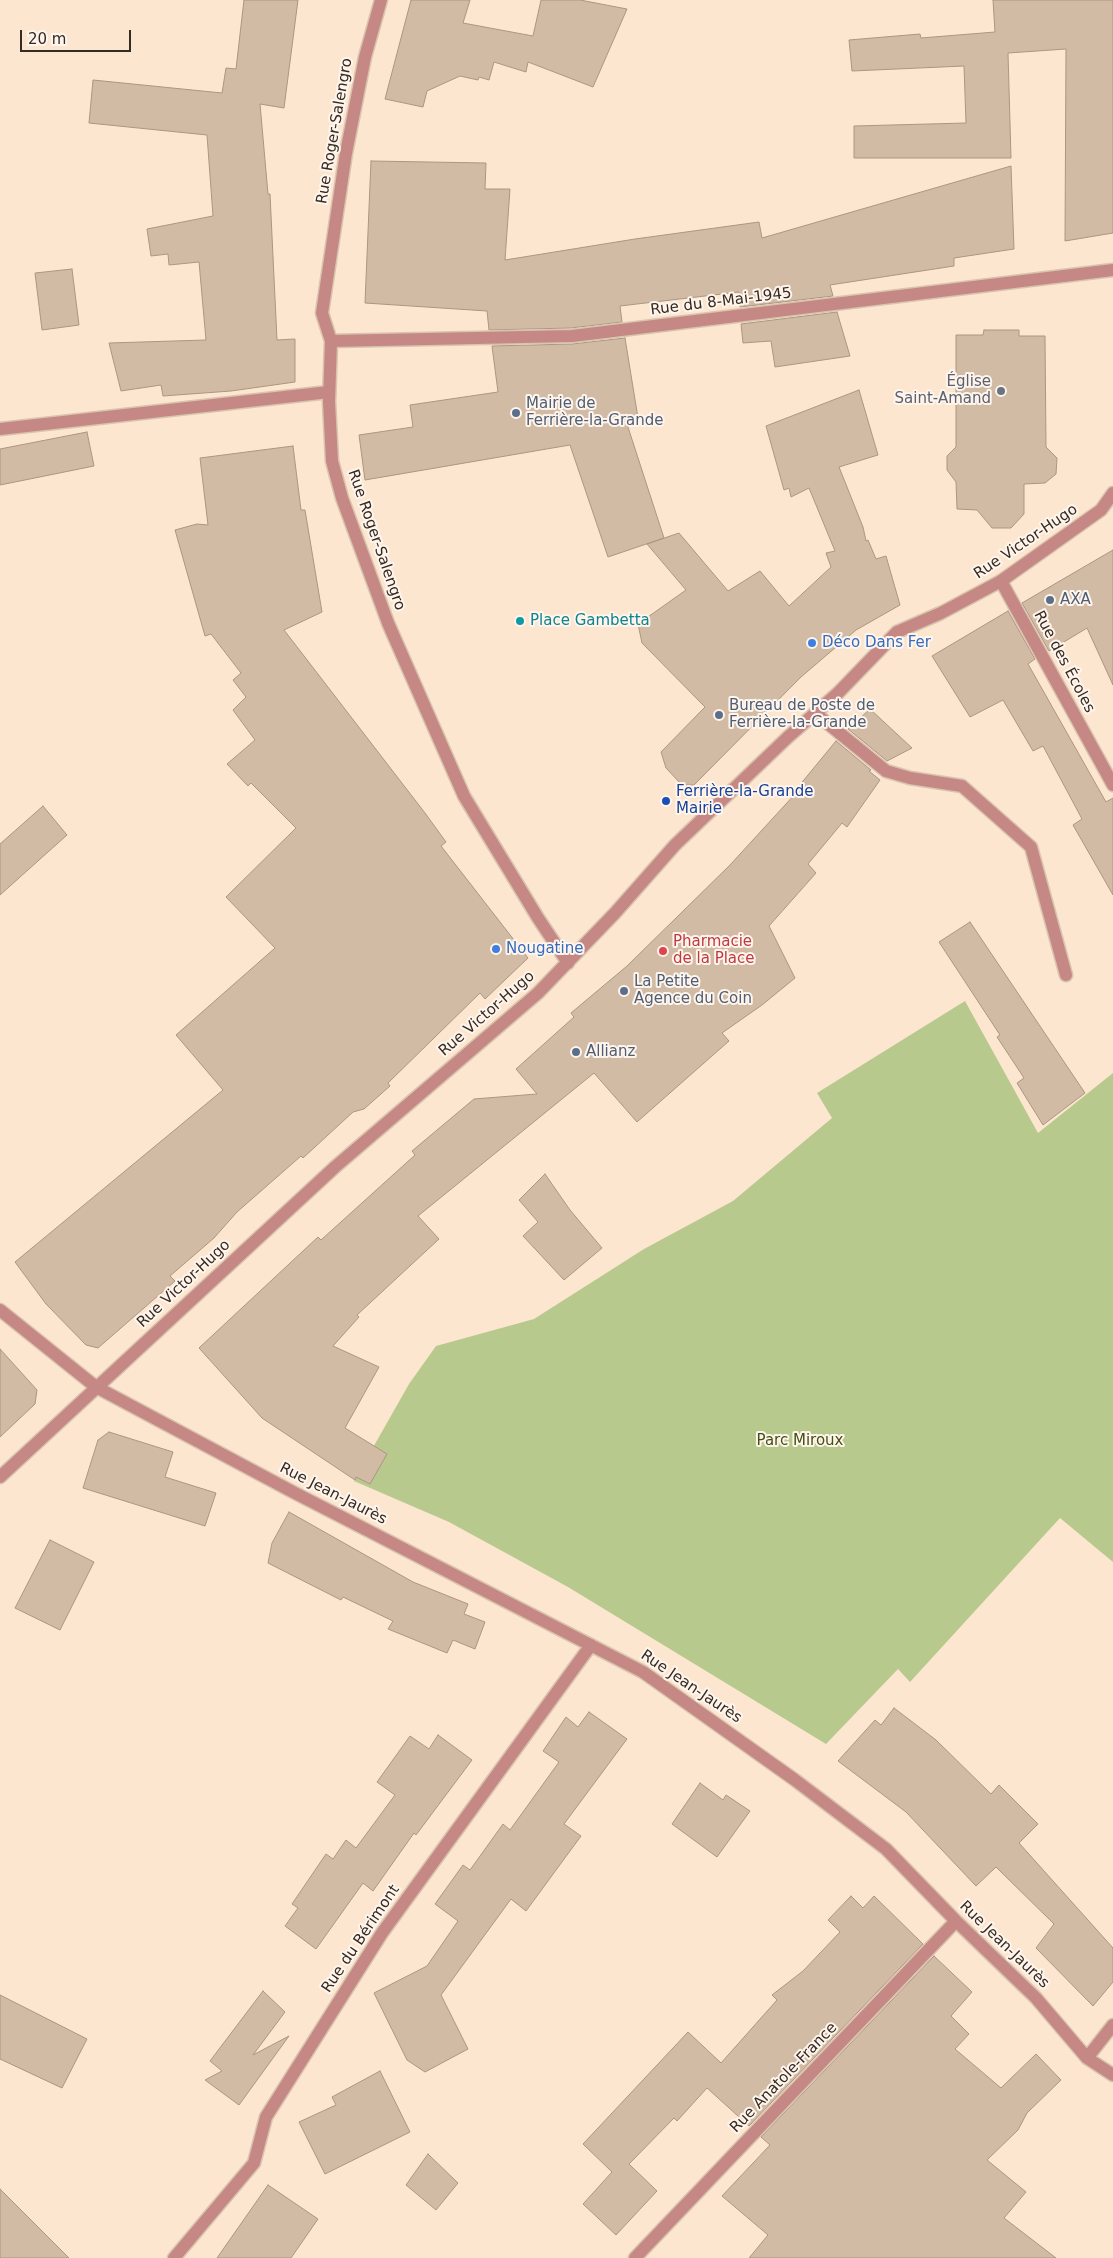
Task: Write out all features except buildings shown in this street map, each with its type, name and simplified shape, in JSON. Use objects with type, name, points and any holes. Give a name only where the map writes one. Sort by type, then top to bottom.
[{"type":"street","name":"Rue Roger-Salengro","points":[[381,0],[365,57],[346,153],[322,313],[331,341],[329,392],[332,462],[342,498],[388,623],[464,796],[538,918],[568,963]]},
{"type":"street","name":"Rue du 8-Mai-1945","points":[[331,341],[572,336],[1113,270]]},
{"type":"street","points":[[0,429],[329,392]]},
{"type":"street","name":"Rue Victor-Hugo","points":[[0,1477],[336,1166],[538,994],[615,914],[679,840],[788,737],[838,693],[897,632],[941,613],[1001,581],[1101,510],[1113,492]]},
{"type":"street","name":"Rue des Écoles","points":[[1001,581],[1113,785]]},
{"type":"street","points":[[815,713],[886,771],[910,778],[962,786],[1031,847],[1066,975]]},
{"type":"street","name":"Rue Jean-Jaurès","points":[[0,1310],[96,1387],[293,1492],[643,1672],[795,1780],[886,1849],[956,1921],[1036,1998],[1087,2058],[1113,2076]]},
{"type":"street","name":"Rue du Bérimont","points":[[174,2258],[254,2163],[266,2117],[377,1941],[591,1645]]},
{"type":"street","name":"Rue Anatole-France","points":[[635,2258],[956,1921]]},
{"type":"street","points":[[1087,2058],[1113,2025]]},
{"type":"green space","name":"Parc Miroux","points":[[965,1001],[1038,1133],[1113,1073],[1113,1562],[1060,1518],[910,1682],[898,1669],[826,1744],[568,1587],[449,1522],[354,1481],[409,1384],[436,1346],[534,1319],[644,1249],[733,1201],[832,1118],[817,1093]]},
{"type":"place","name":"Église Saint-Amand","points":[[1001,391]]},
{"type":"place","name":"Mairie de Ferrière-la-Grande","points":[[516,413]]},
{"type":"place","name":"AXA","points":[[1050,600]]},
{"type":"place","name":"Place Gambetta","points":[[520,621]]},
{"type":"place","name":"Déco Dans Fer","points":[[812,643]]},
{"type":"place","name":"Bureau de Poste de Ferrière-la-Grande","points":[[719,715]]},
{"type":"place","name":"Ferrière-la-Grande Mairie","points":[[666,801]]},
{"type":"place","name":"Nougatine","points":[[496,949]]},
{"type":"place","name":"Pharmacie de la Place","points":[[663,951]]},
{"type":"place","name":"La Petite Agence du Coin","points":[[624,991]]},
{"type":"place","name":"Allianz","points":[[576,1052]]}]
